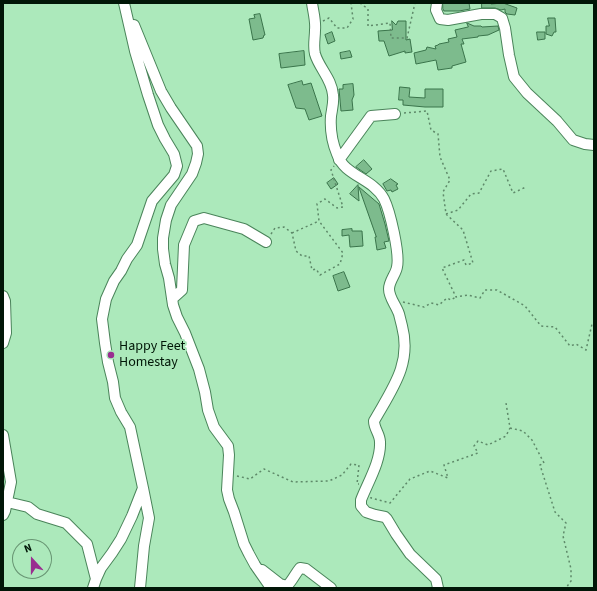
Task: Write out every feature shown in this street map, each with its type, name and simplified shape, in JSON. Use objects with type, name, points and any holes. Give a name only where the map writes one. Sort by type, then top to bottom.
[{"type":"street","points":[[312,3],[315,24],[315,55],[332,88],[334,97],[331,117],[331,136],[339,160],[348,170],[365,180],[376,189],[384,199],[392,226],[397,253],[398,266],[389,286],[389,292],[399,314],[403,328],[405,353],[398,380],[374,421],[374,426],[379,434],[380,451],[376,465],[360,500],[361,506],[366,512],[385,517],[387,519],[410,554],[436,579],[438,588]]},
{"type":"street","points":[[437,3],[436,10],[440,19],[448,20],[481,14],[495,14],[502,18],[514,77],[527,93],[557,121],[573,140],[594,145]]},
{"type":"street","points":[[124,4],[137,31],[161,91],[197,146],[198,154],[192,174],[171,205],[166,220],[163,238],[165,264],[169,278],[173,305],[199,369],[208,410],[214,427],[228,446],[229,455],[227,490],[229,499],[244,544],[255,565],[271,588]]},
{"type":"street","points":[[124,4],[135,51],[156,118],[165,139],[174,154],[177,166],[174,175],[152,201],[137,245],[114,281],[106,299],[102,319],[115,398],[130,427],[149,518],[144,546],[140,588]]},
{"type":"street","points":[[339,160],[371,116],[396,114]]},
{"type":"street","points":[[172,299],[182,290],[184,246],[194,221],[204,218],[244,228],[266,242]]},
{"type":"street","points":[[3,296],[5,301],[6,333],[3,343]]},
{"type":"street","points":[[3,435],[11,482],[3,515]]},
{"type":"street","points":[[94,584],[101,568],[121,539],[143,488]]},
{"type":"street","points":[[7,502],[28,507],[37,514],[66,523],[87,544],[94,584]]},
{"type":"street","points":[[255,565],[280,584],[287,586],[293,580],[300,568],[306,569],[331,588]]},
{"type":"path","points":[[315,24],[329,18],[337,28],[347,28],[353,19],[351,3]]},
{"type":"path","points":[[360,3],[368,10],[368,26],[390,23],[391,38],[407,38],[415,3]]},
{"type":"path","points":[[396,114],[427,111],[431,130],[438,134],[440,158],[450,180],[443,192],[446,214],[463,230],[473,263],[466,265],[464,260],[442,268],[456,298]]},
{"type":"path","points":[[266,242],[275,228],[284,227],[292,233],[296,251],[302,256],[309,256],[312,270],[316,269],[320,276],[340,264],[343,253],[319,221],[317,204],[325,199],[337,208],[343,207],[331,170],[339,160]]},
{"type":"path","points":[[446,214],[458,210],[471,194],[479,192],[492,170],[503,169],[513,193],[526,186]]},
{"type":"path","points":[[292,233],[319,221]]},
{"type":"path","points":[[394,305],[404,301],[424,307],[431,303],[439,305],[447,298],[451,300],[468,295],[480,298],[484,290],[498,290],[525,306],[541,326],[555,327],[570,346],[576,344],[586,350],[592,324],[594,323]]},
{"type":"path","points":[[228,474],[250,479],[264,469],[292,482],[329,481],[342,475],[351,464],[359,465],[357,484],[366,486],[372,498],[390,503],[410,479],[430,471],[448,478],[444,465],[478,454],[474,446],[478,440],[488,444],[506,436],[510,428],[506,403]]},
{"type":"path","points":[[510,428],[523,431],[532,440],[544,463],[540,465],[555,512],[566,523],[564,536],[572,569],[571,581],[566,588]]},
{"type":"building","points":[[443,3],[469,3],[470,9],[444,11]]},
{"type":"building","points":[[482,3],[503,3],[517,8],[515,15],[507,14],[505,9],[482,8]]},
{"type":"building","points":[[260,14],[265,35],[263,38],[253,40],[249,19],[255,18],[254,15]]},
{"type":"building","points":[[548,18],[555,18],[556,32],[554,32],[552,36],[546,34],[546,26],[549,26]]},
{"type":"building","points":[[392,21],[396,25],[398,21],[406,21],[406,40],[410,39],[412,52],[405,53],[405,51],[389,56],[384,41],[379,41],[378,31],[392,30]]},
{"type":"building","points":[[467,23],[482,27],[498,26],[499,30],[488,35],[462,39],[464,44],[461,44],[466,62],[452,66],[452,68],[438,70],[436,60],[416,64],[414,53],[426,50],[427,47],[436,49],[435,46],[449,42],[448,39],[457,37],[455,30],[468,27]]},
{"type":"building","points":[[332,32],[335,41],[328,44],[325,35]]},
{"type":"building","points":[[537,32],[545,32],[545,39],[538,40]]},
{"type":"building","points":[[304,51],[305,65],[281,68],[279,54]]},
{"type":"building","points":[[350,51],[352,57],[341,59],[340,53]]},
{"type":"building","points":[[302,81],[303,85],[311,83],[322,116],[309,120],[305,109],[296,108],[288,85]]},
{"type":"building","points":[[353,84],[353,110],[341,111],[339,89],[343,89],[343,85]]},
{"type":"building","points":[[400,87],[410,88],[409,97],[425,98],[425,89],[443,89],[443,107],[403,105],[403,100],[399,100]]},
{"type":"building","points":[[364,160],[372,169],[366,174],[356,167]]},
{"type":"building","points":[[334,178],[338,184],[331,189],[327,183]]},
{"type":"building","points":[[391,179],[398,184],[396,185],[398,189],[392,192],[391,190],[387,191],[383,184]]},
{"type":"building","points":[[358,185],[359,201],[350,194]]},
{"type":"building","points":[[359,187],[379,204],[389,241],[384,242],[386,248],[377,250],[376,237]]},
{"type":"building","points":[[352,229],[352,231],[362,231],[363,246],[350,247],[349,235],[342,236],[342,230]]},
{"type":"building","points":[[344,272],[350,287],[338,291],[333,276]]},
{"type":"place","name":"Happy Feet Homestay","points":[[111,355]]}]
